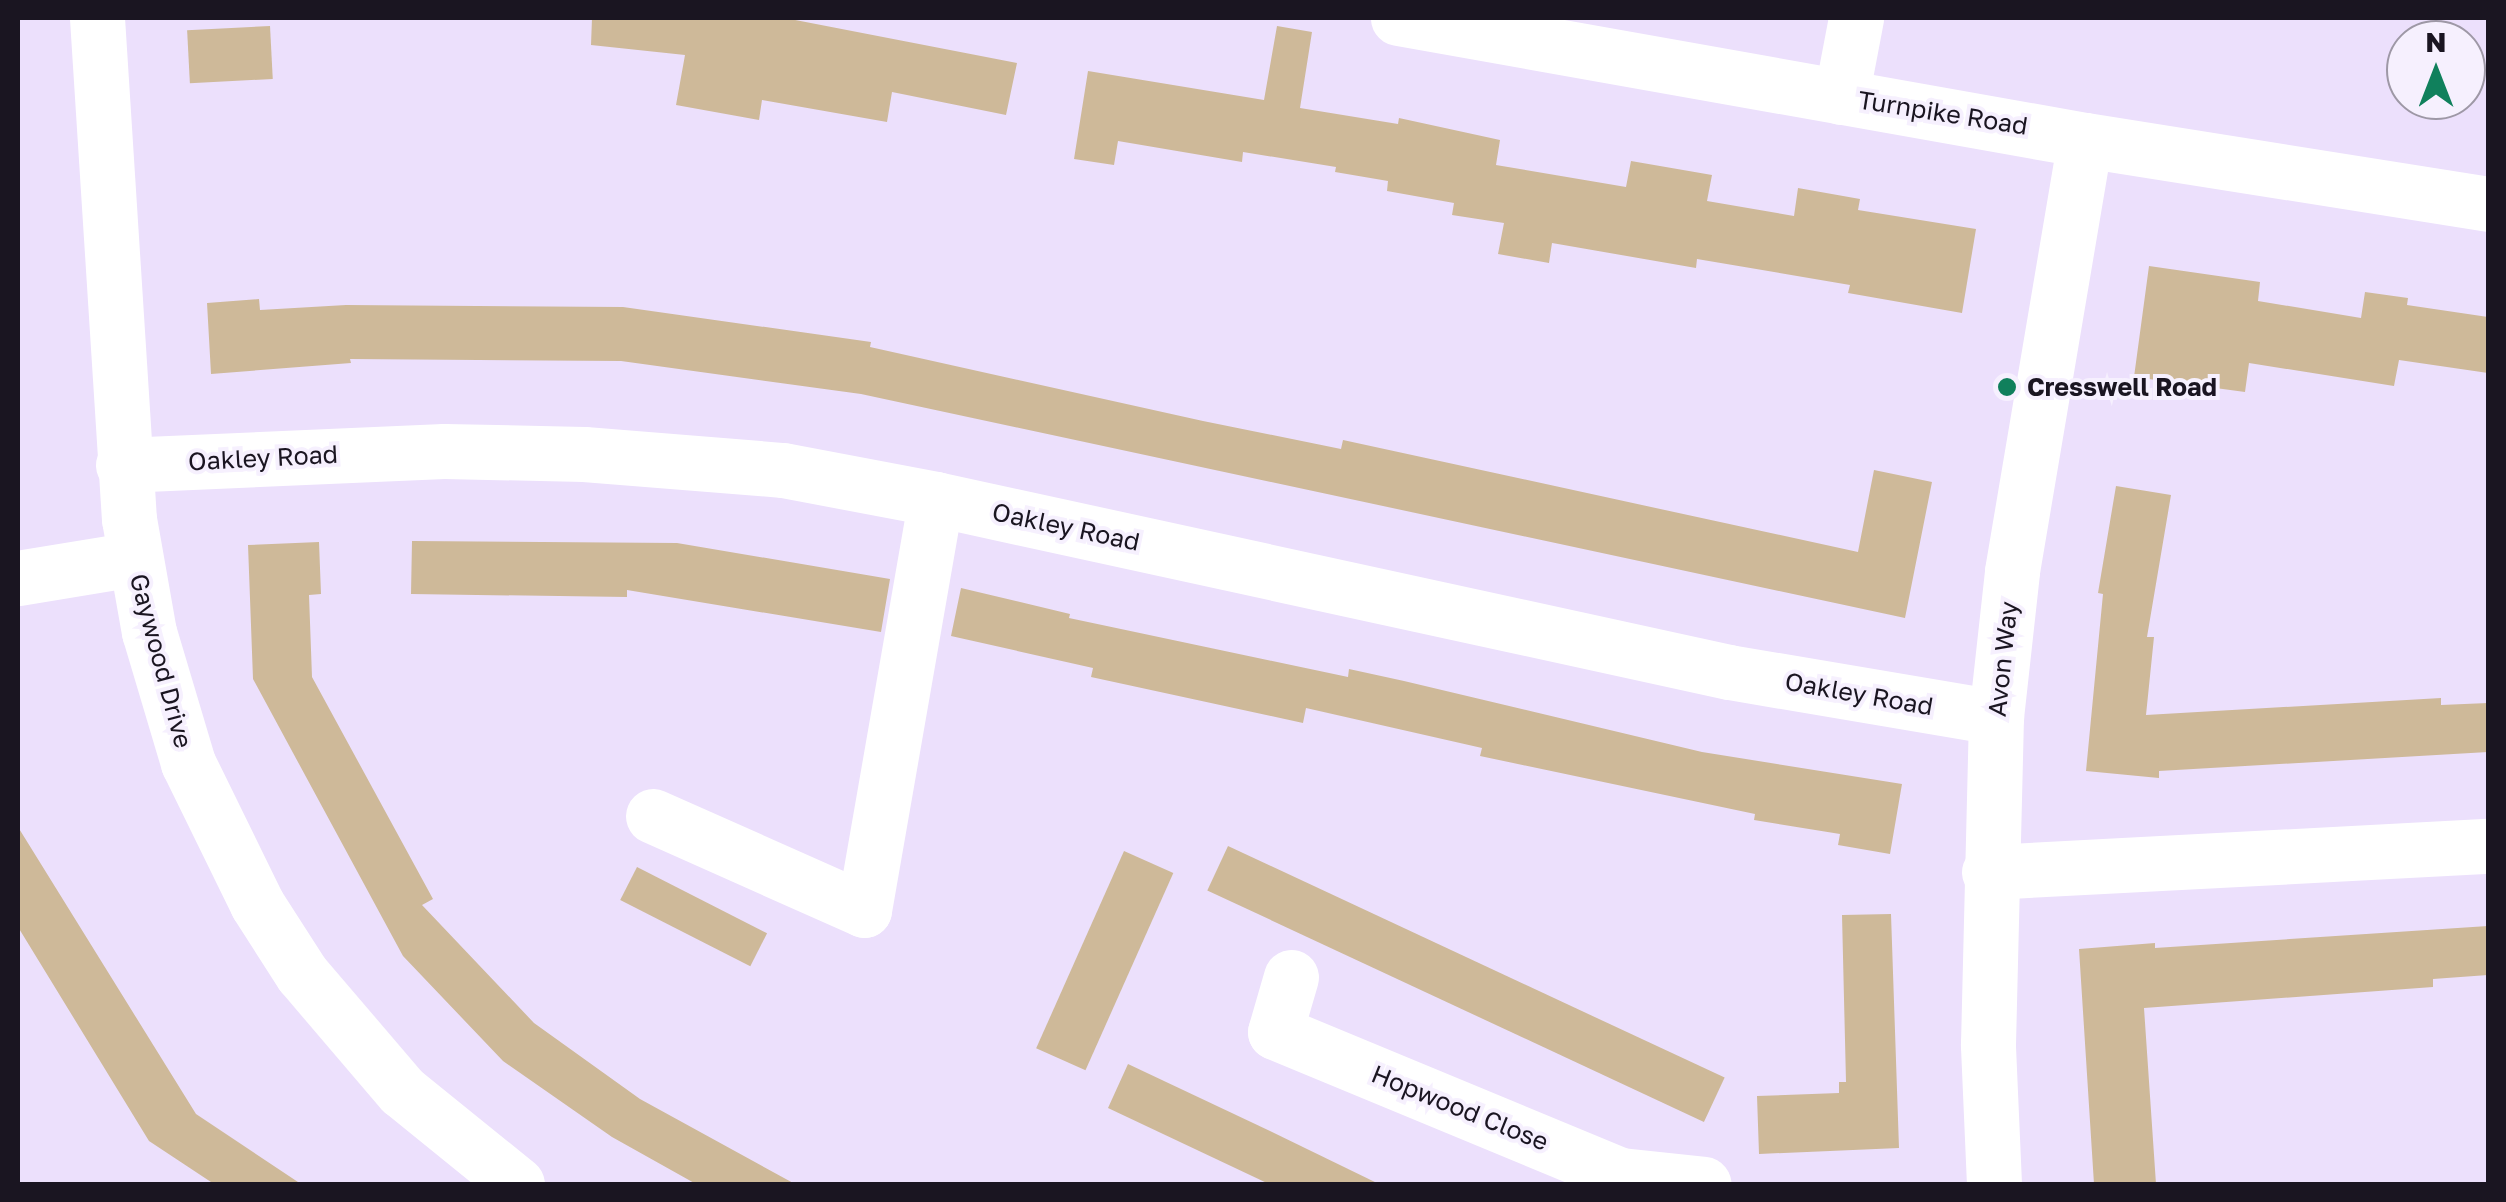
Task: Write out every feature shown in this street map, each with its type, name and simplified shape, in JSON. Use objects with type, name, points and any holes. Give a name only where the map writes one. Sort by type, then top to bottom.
[{"type":"street","name":"Gaywood Drive","points":[[96,18],[123,465],[134,560],[164,690],[188,762],[257,904],[302,974],[391,1079],[464,1145],[518,1184]]},
{"type":"street","name":"Turnpike Road","points":[[1398,18],[2085,140],[2488,204]]},
{"type":"street","points":[[1841,97],[1856,18]]},
{"type":"street","name":"Avon Way","points":[[1994,1184],[1988,1062],[1989,872],[1996,717],[2012,571],[2085,140]]},
{"type":"street","name":"Oakley Road","points":[[123,465],[444,450],[584,454],[783,470],[936,499],[1729,672],[1996,717]]},
{"type":"street","points":[[652,816],[864,910],[936,499]]},
{"type":"street","points":[[18,578],[134,560]]},
{"type":"street","points":[[1989,872],[2488,846]]},
{"type":"street","name":"Hopwood Close","points":[[1291,977],[1274,1032],[1621,1175],[1704,1184]]},
{"type":"building","points":[[592,18],[785,18],[1017,63],[1006,115],[892,92],[887,122],[762,100],[759,120],[676,105],[685,55],[591,45]]},
{"type":"building","points":[[270,26],[273,79],[190,83],[187,30]]},
{"type":"building","points":[[1277,26],[1312,32],[1300,108],[1398,124],[1399,118],[1500,140],[1496,165],[1626,187],[1631,161],[1712,175],[1707,201],[1794,216],[1798,188],[1860,199],[1858,210],[1976,229],[1962,313],[1848,293],[1850,285],[1697,259],[1696,268],[1552,243],[1549,263],[1498,254],[1504,223],[1452,215],[1454,203],[1387,191],[1388,181],[1335,172],[1336,167],[1243,152],[1242,162],[1118,141],[1114,165],[1074,159],[1088,71],[1264,100]]},
{"type":"building","points":[[2149,266],[2260,282],[2258,301],[2361,318],[2365,292],[2408,298],[2407,305],[2488,317],[2488,373],[2399,360],[2394,386],[2249,363],[2245,392],[2134,377]]},
{"type":"building","points":[[259,299],[260,310],[346,305],[623,307],[871,342],[870,347],[1203,421],[1341,449],[1343,440],[1858,552],[1874,470],[1932,482],[1905,618],[861,394],[621,361],[350,359],[351,363],[211,374],[207,303]]},
{"type":"building","points":[[2116,486],[2171,495],[2147,637],[2154,637],[2146,715],[2441,698],[2441,705],[2488,703],[2488,752],[2159,771],[2159,778],[2086,771],[2103,594],[2098,593]]},
{"type":"building","points":[[412,541],[677,543],[890,579],[881,632],[627,590],[627,597],[411,594]]},
{"type":"building","points":[[319,542],[321,594],[309,595],[312,677],[433,899],[422,905],[534,1023],[640,1099],[795,1184],[696,1184],[612,1137],[503,1061],[403,956],[253,679],[248,545]]},
{"type":"building","points":[[961,588],[1070,614],[1069,618],[1348,677],[1349,669],[1702,752],[1902,784],[1890,854],[1838,845],[1840,834],[1754,820],[1755,814],[1480,756],[1482,748],[1306,708],[1303,723],[1091,677],[1093,668],[951,636]]},
{"type":"building","points":[[18,827],[196,1114],[301,1184],[214,1184],[149,1141],[18,927]]},
{"type":"building","points":[[1228,846],[1725,1078],[1704,1122],[1207,890]]},
{"type":"building","points":[[1124,851],[1173,873],[1085,1070],[1036,1048]]},
{"type":"building","points":[[637,867],[767,933],[750,966],[620,900]]},
{"type":"building","points":[[1891,914],[1899,1148],[1759,1154],[1757,1096],[1839,1093],[1839,1082],[1846,1082],[1842,915]]},
{"type":"building","points":[[2488,926],[2488,975],[2433,979],[2433,987],[2144,1008],[2156,1184],[2094,1184],[2079,949],[2155,943],[2155,948]]},
{"type":"building","points":[[1128,1064],[1379,1184],[1269,1184],[1108,1108]]},
{"type":"place","name":"Cresswell Road","points":[[2007,387]]}]
